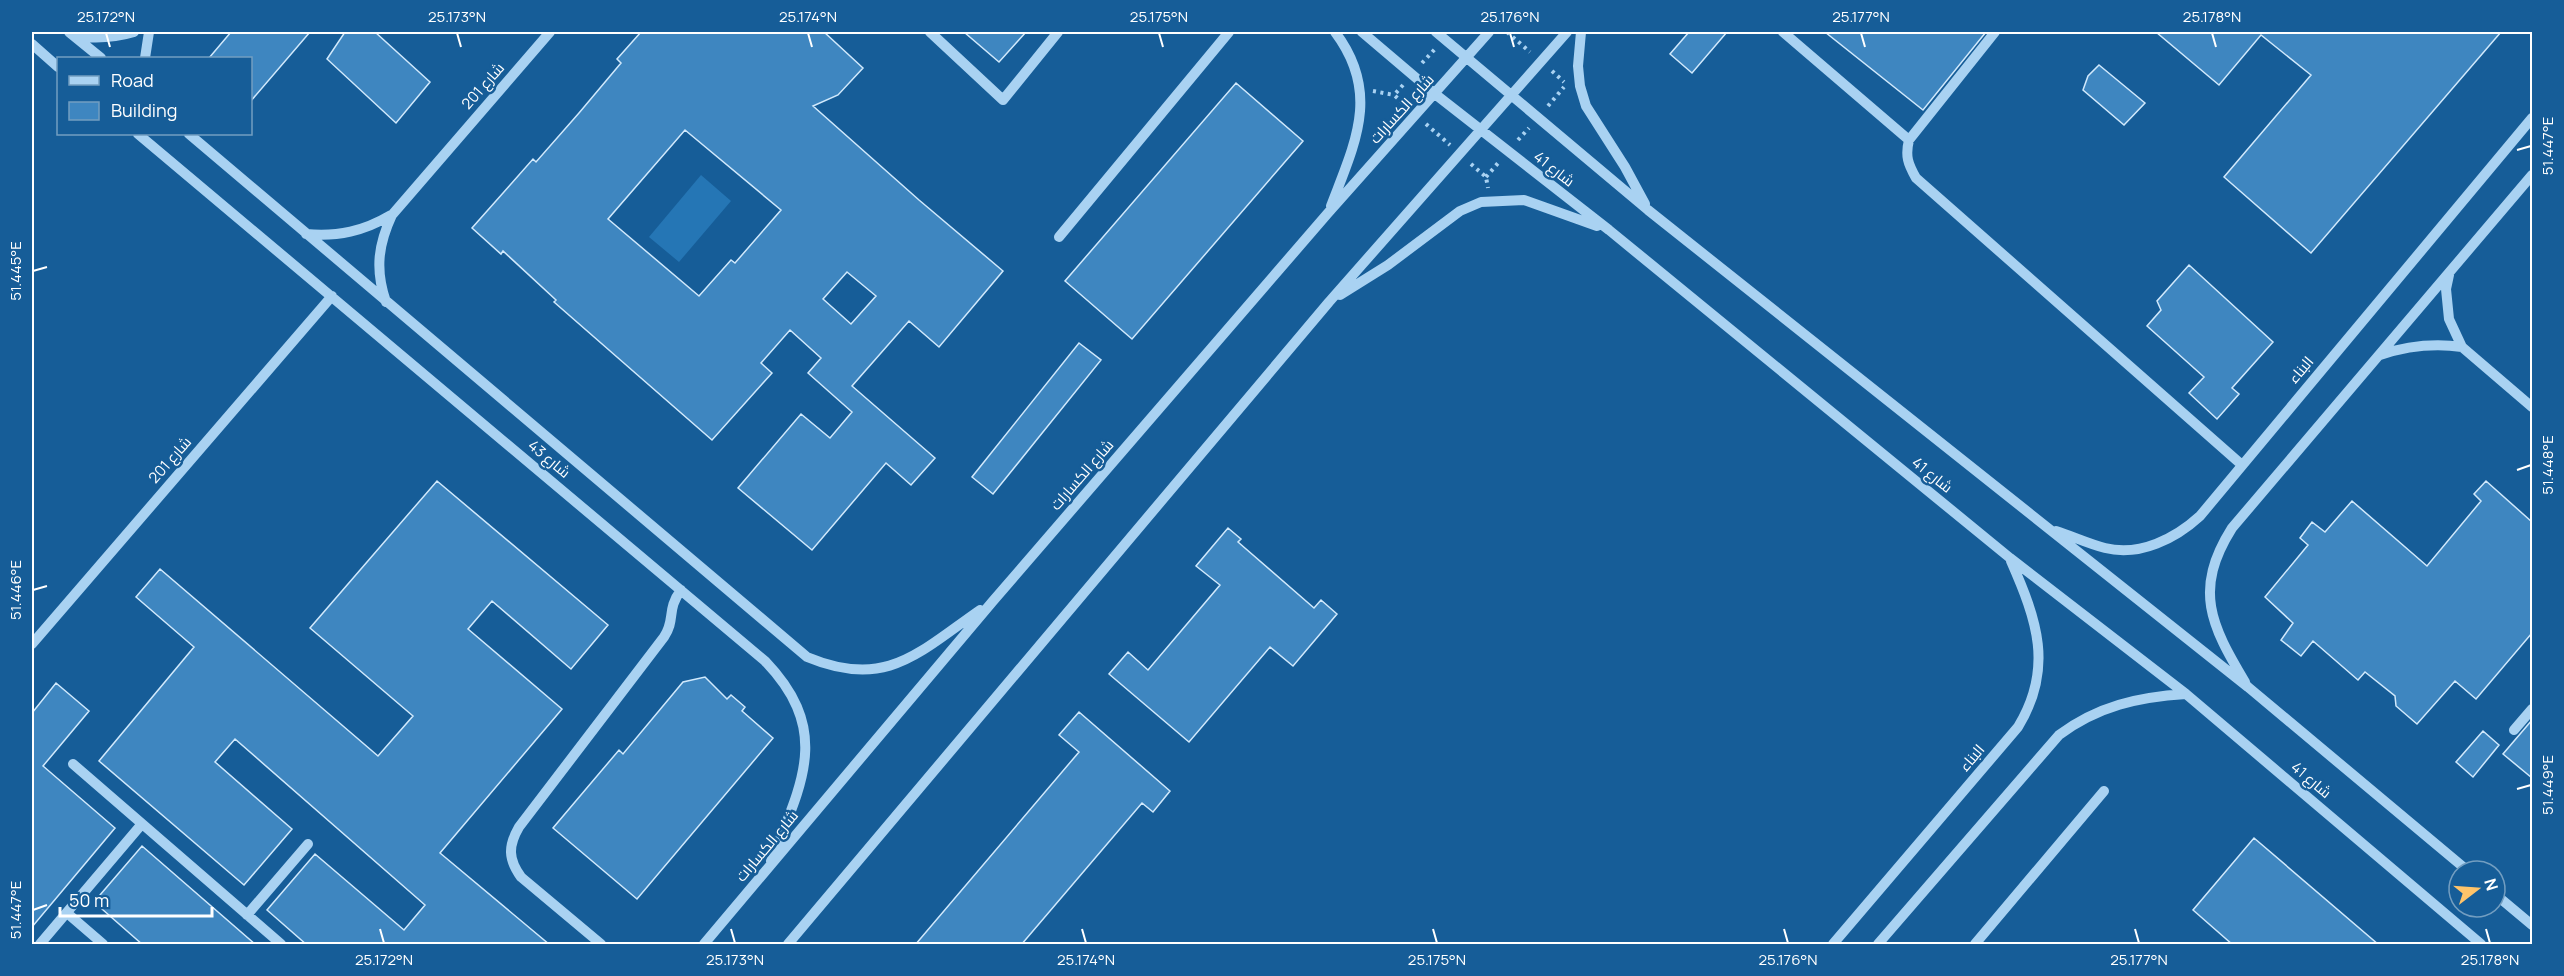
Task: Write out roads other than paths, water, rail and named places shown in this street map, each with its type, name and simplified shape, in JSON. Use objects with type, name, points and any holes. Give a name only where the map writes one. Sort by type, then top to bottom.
[{"type":"street","points":[[72,34],[104,38],[134,32]]},
{"type":"street","points":[[146,57],[149,32]]},
{"type":"street","name":"شارع 201","points":[[386,302],[378,267],[379,249],[392,215],[550,32]]},
{"type":"street","points":[[930,32],[1003,100],[1058,32]]},
{"type":"street","points":[[1059,237],[1229,32]]},
{"type":"street","points":[[1328,213],[1356,140],[1362,113],[1361,89],[1353,62],[1335,32]]},
{"type":"street","name":"شارع 41","points":[[1362,32],[1435,94],[1609,230],[2010,558],[2186,694],[2481,945]]},
{"type":"street","name":"شارع 41","points":[[1436,32],[1648,210],[2248,687],[2454,859]]},
{"type":"street","name":"شارع الكسارات","points":[[704,945],[993,601],[1328,213],[1489,32]]},
{"type":"street","points":[[788,945],[1329,302],[1567,32]]},
{"type":"street","points":[[1581,32],[1578,66],[1580,86],[1586,106],[1625,166],[1648,210]]},
{"type":"street","points":[[1783,32],[1909,140]]},
{"type":"street","points":[[1995,32],[1909,140],[1905,154],[1916,178],[2241,465]]},
{"type":"street","points":[[72,34],[100,57]]},
{"type":"street","points":[[32,44],[57,66]]},
{"type":"street","name":"البناء","points":[[2048,528],[2108,549],[2142,548],[2158,543],[2188,527],[2200,516],[2532,118]]},
{"type":"street","name":"شارع 43","points":[[139,135],[765,661],[782,679],[795,699],[803,721],[806,745],[805,769],[799,792],[767,870]]},
{"type":"street","name":"شارع 43","points":[[190,135],[807,657],[831,667],[857,671],[882,669],[907,661],[993,601]]},
{"type":"street","points":[[2248,687],[2220,640],[2214,625],[2210,591],[2216,558],[2232,528],[2532,175]]},
{"type":"street","points":[[1329,302],[1388,265],[1460,211],[1481,202],[1524,200],[1609,230]]},
{"type":"street","name":"شارع 201","points":[[305,234],[341,234],[368,227],[392,215]]},
{"type":"street","points":[[2449,273],[2446,288],[2448,312],[2462,347],[2532,407]]},
{"type":"street","name":"شارع 201","points":[[32,644],[332,296]]},
{"type":"street","points":[[2379,355],[2428,345],[2462,347]]},
{"type":"street","name":"البناء","points":[[1833,945],[2018,727],[2029,709],[2038,672],[2038,635],[2028,599],[2010,558]]},
{"type":"street","points":[[601,945],[521,877],[513,866],[509,852],[519,827],[664,637],[671,623],[672,604],[681,590]]},
{"type":"street","points":[[1878,945],[2046,747],[2060,735],[2090,715],[2107,707],[2143,698],[2186,694]]},
{"type":"street","points":[[2514,730],[2532,709]]},
{"type":"street","points":[[73,764],[281,945]]},
{"type":"street","points":[[1975,945],[2104,790]]},
{"type":"street","points":[[40,945],[141,825]]},
{"type":"street","points":[[247,915],[308,844]]},
{"type":"street","points":[[2507,904],[2532,926]]},
{"type":"street","points":[[67,912],[103,945]]}]
